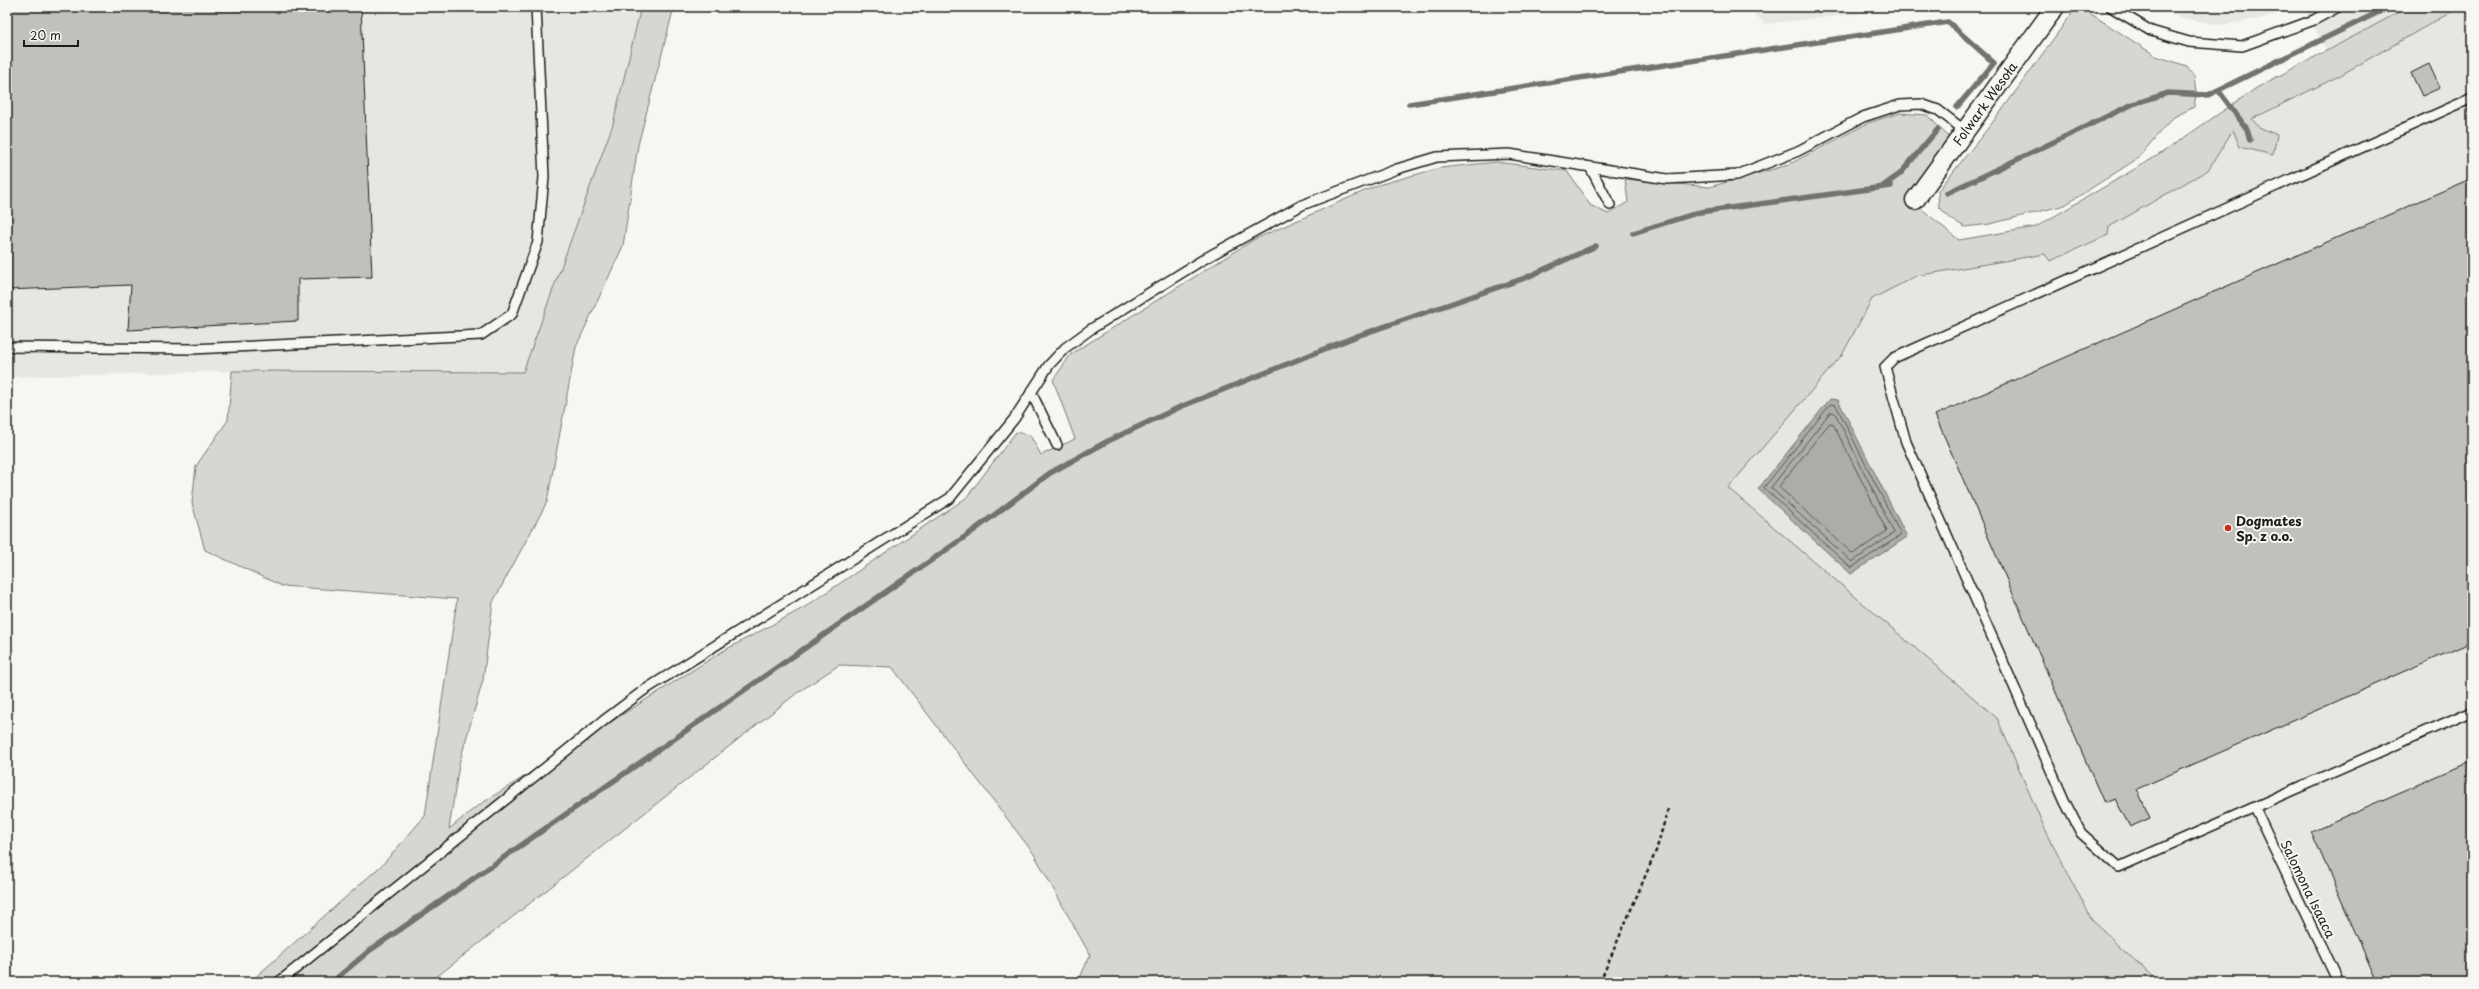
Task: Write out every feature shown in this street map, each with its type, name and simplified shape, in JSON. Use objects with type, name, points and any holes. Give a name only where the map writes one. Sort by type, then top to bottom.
[{"type":"street","name":"Folwark Wesoła","points":[[1915,200],[1964,130],[2055,7]]},
{"type":"lane","points":[[7,347],[192,349],[481,335],[512,314],[538,242],[544,177],[536,7]]},
{"type":"lane","points":[[2111,7],[2151,31],[2190,42],[2242,46],[2314,20],[2338,7]]},
{"type":"lane","points":[[2472,98],[1902,354],[1884,367],[1906,442],[2080,833],[2119,867],[2472,711]]},
{"type":"lane","points":[[279,982],[637,695],[950,498],[1014,419],[1030,392],[1055,359],[1091,329],[1204,259],[1302,205],[1397,169],[1437,158],[1509,154],[1667,179],[1736,175],[1798,151],[1863,117],[1900,105],[1921,104],[1938,110],[1964,130]]},
{"type":"lane","points":[[1590,167],[1610,205]]},
{"type":"lane","points":[[1030,392],[1057,445]]},
{"type":"lane","name":"Salomona Isaaca","points":[[2254,808],[2338,982]]},
{"type":"path","points":[[1600,982],[1656,851],[1668,809]]},
{"type":"shaded area","points":[[7,7],[641,7],[613,124],[523,372],[232,371],[7,377]]},
{"type":"shaded area","points":[[641,7],[674,7],[638,145],[623,246],[576,347],[547,502],[493,602],[483,680],[459,764],[449,829],[476,807],[723,651],[805,607],[966,498],[1016,432],[1030,435],[1041,455],[1075,439],[1053,380],[1071,354],[1255,239],[1378,185],[1440,168],[1496,162],[1567,171],[1590,205],[1608,214],[1628,202],[1625,179],[1709,187],[1788,165],[1868,123],[1900,113],[1927,115],[1949,137],[1907,197],[1959,240],[2036,227],[2157,156],[2258,87],[2409,7],[2460,7],[2339,76],[2252,119],[2259,127],[2277,135],[2273,155],[2240,147],[2233,130],[2208,170],[2109,227],[2108,235],[2050,261],[2045,254],[1916,276],[1872,299],[1842,355],[1728,488],[1997,718],[2044,827],[2092,920],[2158,982],[1078,982],[1090,955],[1034,854],[892,667],[839,665],[797,693],[430,982],[250,982],[383,864],[425,816],[457,599],[282,586],[205,550],[192,503],[196,466],[228,420],[232,371],[523,372],[613,124]]},
{"type":"shaded area","points":[[1748,7],[1917,7],[1765,24]]},
{"type":"shaded area","points":[[2160,7],[2294,7],[2265,18],[2222,25],[2181,18]]},
{"type":"shaded area","points":[[2304,7],[2472,7],[2472,982],[2158,982],[2092,920],[2044,827],[1997,718],[1728,488],[1842,355],[1872,299],[1916,276],[2045,254],[2050,261],[2208,170],[2233,130],[2277,135],[2259,127],[2252,119],[2339,76]]},
{"type":"shaded area","points":[[2085,10],[2156,56],[2187,66],[2194,76],[2196,94],[2194,107],[2174,117],[2137,159],[2065,205],[1990,224],[1965,227],[1951,219],[1939,207],[1938,191],[2000,113],[2074,11]]},
{"type":"water","points":[[1830,399],[1838,400],[1907,537],[1851,574],[1758,489]]},
{"type":"building","points":[[7,7],[361,7],[372,277],[298,279],[298,321],[128,330],[131,285],[7,290]]},
{"type":"building","points":[[2429,64],[2440,88],[2422,96],[2411,73]]},
{"type":"building","name":"Dogmates Sp. z o.o.","points":[[2472,178],[2472,642],[2137,789],[2150,818],[2130,827],[2115,799],[2104,803],[1935,415]]},
{"type":"building","points":[[2472,761],[2472,982],[2377,982],[2311,831]]},
{"type":"waterway","points":[[1947,193],[2133,104],[2168,93],[2208,95],[2389,7]]},
{"type":"waterway","points":[[1409,104],[1948,22],[1994,63],[1957,107]]},
{"type":"waterway","points":[[2218,90],[2247,129],[2250,140]]},
{"type":"waterway","points":[[1883,186],[1900,174],[1938,129]]},
{"type":"waterway","points":[[1633,233],[1700,212],[1891,186]]},
{"type":"waterway","points":[[332,982],[369,951],[969,534],[1050,473],[1108,441],[1180,407],[1357,336],[1525,278],[1596,246]]},
{"type":"place","name":"Dogmates Sp. z o.o.","points":[[2228,528]]}]
